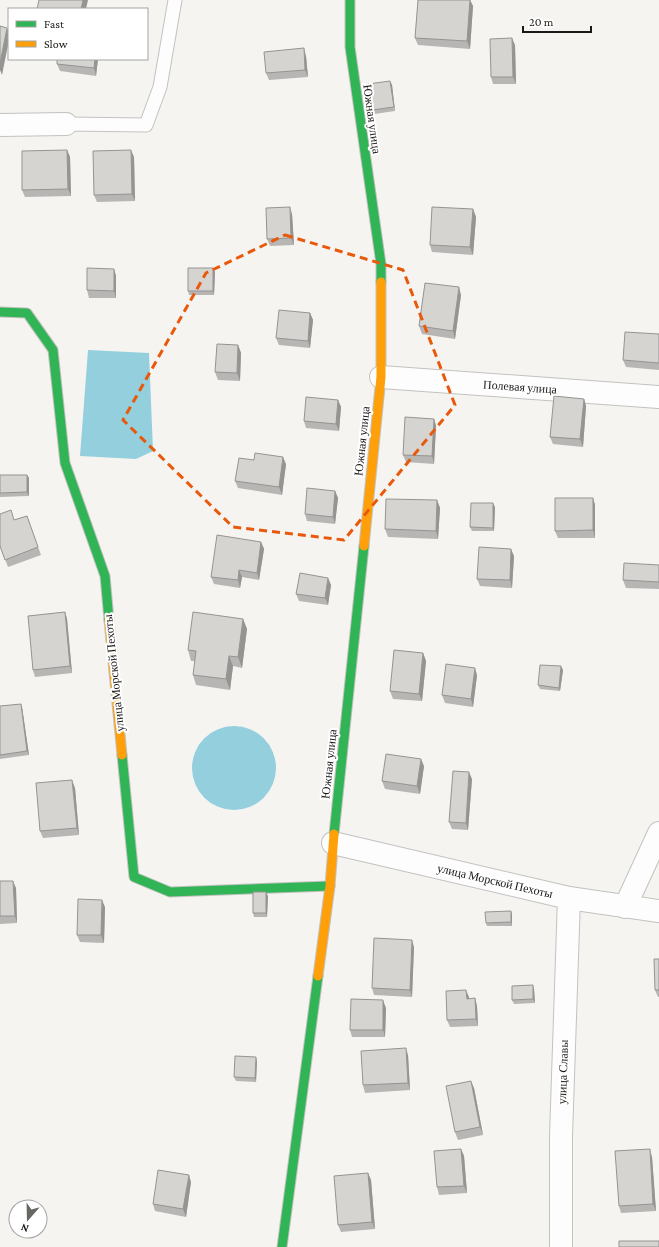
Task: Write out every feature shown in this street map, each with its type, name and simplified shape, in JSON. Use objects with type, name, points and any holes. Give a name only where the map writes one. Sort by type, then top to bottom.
[{"type":"street","name":"Южная улица","points":[[282,1247],[330,886],[333,843],[381,377],[381,264],[350,47],[350,0]]},
{"type":"street","points":[[0,125],[66,124]]},
{"type":"street","name":"улица Морской Пехоты","points":[[0,312],[27,313],[53,350],[65,463],[105,576],[134,877],[170,892],[330,886]]},
{"type":"street","name":"Полевая улица","points":[[381,377],[659,396]]},
{"type":"street","points":[[625,907],[659,832]]},
{"type":"street","name":"улица Морской Пехоты","points":[[333,843],[569,898],[659,911]]},
{"type":"street","name":"улица Славы","points":[[561,1247],[561,1136],[569,898]]},
{"type":"lane","points":[[66,124],[146,125],[160,87],[175,0]]},
{"type":"highlighted area","points":[[285,235],[403,270],[455,405],[344,540],[233,527],[123,420],[206,273]]},
{"type":"water","points":[[88,350],[149,353],[153,451],[136,459],[80,456]]},
{"type":"water","points":[[234,726],[250,729],[264,738],[273,752],[276,768],[273,784],[264,798],[250,807],[234,810],[218,807],[204,798],[195,784],[192,768],[195,752],[204,738],[218,729]]},
{"type":"building","points":[[39,0],[83,0],[81,8],[37,8]]},
{"type":"building","points":[[418,0],[470,0],[467,41],[415,38]]},
{"type":"building","points":[[0,26],[7,28],[0,63]]},
{"type":"building","points":[[512,38],[513,77],[491,77],[490,39]]},
{"type":"building","points":[[304,48],[305,70],[266,73],[264,52]]},
{"type":"building","points":[[57,60],[95,60],[94,68],[57,64]]},
{"type":"building","points":[[390,81],[394,107],[372,110],[368,84]]},
{"type":"building","points":[[67,150],[68,189],[22,190],[22,151]]},
{"type":"building","points":[[131,150],[132,194],[94,195],[93,151]]},
{"type":"building","points":[[290,207],[291,238],[267,239],[266,208]]},
{"type":"building","points":[[432,207],[473,209],[470,247],[430,245]]},
{"type":"building","points":[[87,268],[114,269],[114,291],[87,290]]},
{"type":"building","points":[[188,268],[213,268],[213,291],[188,291]]},
{"type":"building","points":[[425,283],[459,287],[453,331],[419,326]]},
{"type":"building","points":[[279,310],[310,313],[308,341],[276,338]]},
{"type":"building","points":[[625,332],[659,334],[659,363],[623,360]]},
{"type":"building","points":[[217,344],[238,345],[237,373],[215,372]]},
{"type":"building","points":[[554,396],[584,399],[580,439],[550,437]]},
{"type":"building","points":[[306,397],[338,400],[336,424],[304,421]]},
{"type":"building","points":[[405,417],[434,419],[432,456],[403,455]]},
{"type":"building","points":[[255,453],[283,457],[279,487],[235,481],[239,458],[254,460]]},
{"type":"building","points":[[0,475],[27,475],[27,492],[0,493]]},
{"type":"building","points":[[307,488],[335,491],[333,517],[305,514]]},
{"type":"building","points":[[555,498],[593,498],[593,530],[555,531]]},
{"type":"building","points":[[386,499],[437,500],[436,531],[385,529]]},
{"type":"building","points":[[471,503],[493,503],[493,528],[470,527]]},
{"type":"building","points":[[11,510],[14,520],[27,516],[38,547],[5,560],[0,546],[0,514]]},
{"type":"building","points":[[217,535],[261,542],[257,573],[239,570],[238,580],[211,577]]},
{"type":"building","points":[[479,547],[511,549],[510,580],[477,579]]},
{"type":"building","points":[[624,563],[659,565],[659,582],[623,580]]},
{"type":"building","points":[[300,573],[328,578],[325,598],[296,594]]},
{"type":"building","points":[[65,612],[70,666],[33,670],[28,616]]},
{"type":"building","points":[[193,612],[243,619],[238,657],[229,656],[226,679],[193,675],[196,651],[188,650]]},
{"type":"building","points":[[394,650],[423,653],[419,694],[390,691]]},
{"type":"building","points":[[446,664],[475,668],[471,699],[442,695]]},
{"type":"building","points":[[540,665],[561,666],[559,688],[538,685]]},
{"type":"building","points":[[21,704],[27,751],[0,755],[0,706]]},
{"type":"building","points":[[386,754],[421,759],[417,786],[382,781]]},
{"type":"building","points":[[453,771],[469,772],[466,823],[449,822]]},
{"type":"building","points":[[72,780],[77,828],[40,831],[36,783]]},
{"type":"building","points":[[0,881],[13,881],[15,916],[0,916]]},
{"type":"building","points":[[253,892],[266,892],[266,913],[253,913]]},
{"type":"building","points":[[78,899],[102,900],[101,935],[77,935]]},
{"type":"building","points":[[511,911],[511,922],[486,923],[485,912]]},
{"type":"building","points":[[374,938],[412,940],[410,990],[372,988]]},
{"type":"building","points":[[654,959],[659,959],[659,990],[655,990]]},
{"type":"building","points":[[533,985],[533,999],[512,1000],[512,986]]},
{"type":"building","points":[[466,990],[467,999],[475,998],[476,1019],[447,1020],[446,991]]},
{"type":"building","points":[[351,999],[383,1000],[383,1030],[350,1030]]},
{"type":"building","points":[[406,1048],[408,1083],[363,1085],[361,1051]]},
{"type":"building","points":[[235,1056],[256,1057],[255,1078],[234,1077]]},
{"type":"building","points":[[471,1081],[480,1127],[455,1132],[446,1086]]},
{"type":"building","points":[[461,1149],[464,1186],[437,1187],[434,1151]]},
{"type":"building","points":[[650,1149],[653,1204],[619,1206],[615,1151]]},
{"type":"building","points":[[158,1170],[189,1175],[183,1209],[153,1204]]},
{"type":"building","points":[[368,1173],[372,1222],[338,1225],[334,1176]]},
{"type":"building","points":[[619,1241],[659,1241],[659,1247],[619,1247]]},
{"type":"traffic: fast","points":[[350,0],[350,47],[381,264],[381,282]]},
{"type":"traffic: fast","points":[[0,312],[27,313],[53,350],[65,463],[105,576],[109,620]]},
{"type":"traffic: fast","points":[[334,834],[364,546]]},
{"type":"traffic: fast","points":[[122,755],[134,877],[170,892],[330,886]]},
{"type":"traffic: fast","points":[[282,1247],[318,976]]},
{"type":"traffic: slow","points":[[364,546],[381,377],[381,282]]},
{"type":"traffic: slow","points":[[109,620],[122,755]]},
{"type":"traffic: slow","points":[[318,976],[330,886],[334,834]]}]
